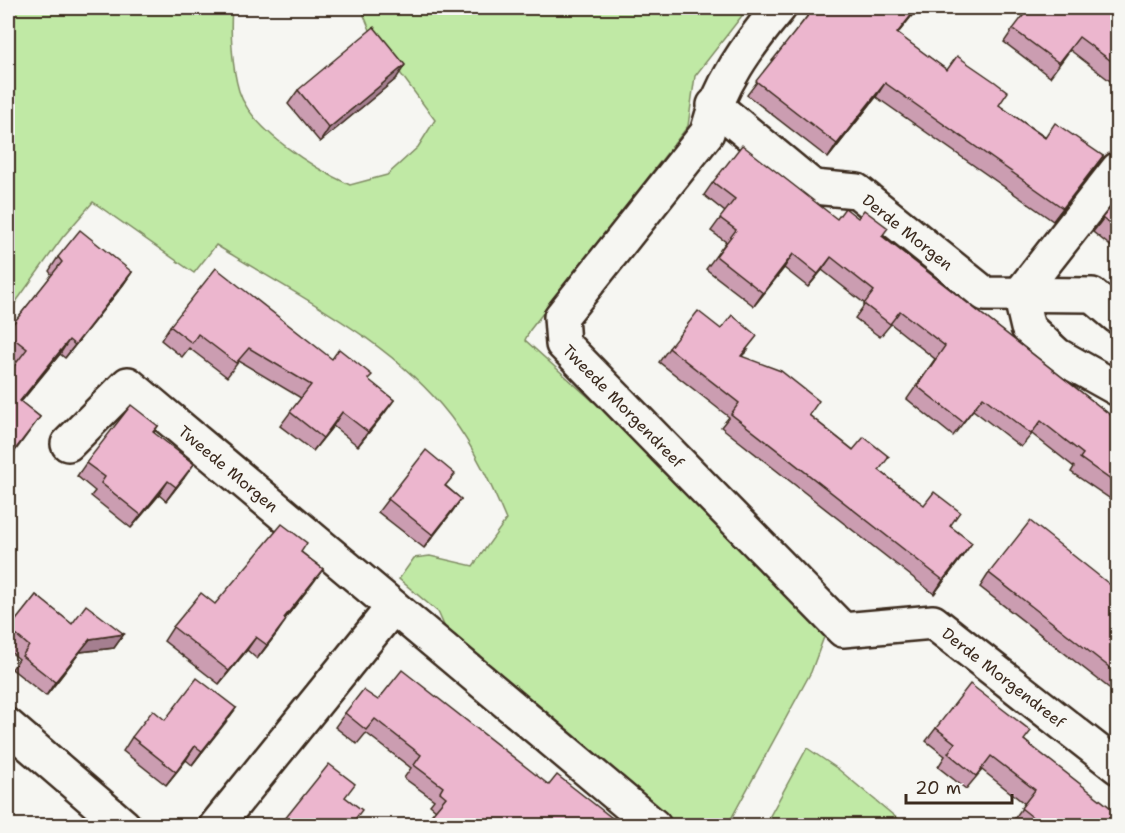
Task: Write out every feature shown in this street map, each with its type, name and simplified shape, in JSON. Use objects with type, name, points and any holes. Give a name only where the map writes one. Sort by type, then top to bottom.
[{"type":"street","name":"Tweede Morgendreef","points":[[779,8],[752,40],[714,105],[708,133],[561,317],[563,344],[843,630]]},
{"type":"street","name":"Derde Morgen","points":[[714,105],[813,187],[857,190],[985,294],[1092,295],[1118,317]]},
{"type":"street","points":[[1118,168],[1020,294],[1028,328],[1057,355],[1118,389]]},
{"type":"street","name":"Tweede Morgen","points":[[68,444],[128,384],[654,825]]},
{"type":"street","points":[[216,825],[393,607]]},
{"type":"street","name":"Derde Morgendreef","points":[[843,630],[933,622],[1118,767]]},
{"type":"street","points":[[8,726],[124,825]]},
{"type":"green space","points":[[8,8],[232,8],[231,38],[235,72],[239,91],[246,106],[256,120],[286,147],[350,185],[387,175],[418,147],[435,120],[372,35],[361,8],[748,8],[695,76],[688,126],[530,330],[525,340],[594,402],[597,400],[827,629],[811,672],[732,817],[723,825],[681,825],[672,821],[454,644],[438,612],[399,579],[414,558],[430,556],[473,566],[506,520],[467,440],[450,416],[400,364],[371,342],[310,301],[216,245],[194,273],[93,202],[62,238],[8,313]]},
{"type":"green space","points":[[807,748],[838,769],[905,825],[765,825]]},
{"type":"building","points":[[814,8],[917,8],[897,33],[947,70],[957,56],[995,82],[1008,92],[999,105],[1045,138],[1055,123],[1103,156],[1063,208],[885,83],[837,144],[756,81]]},
{"type":"building","points":[[1029,8],[1118,8],[1118,66],[1079,37],[1059,63],[1013,29]]},
{"type":"building","points":[[374,27],[405,65],[329,128],[298,90]]},
{"type":"building","points":[[742,145],[837,219],[845,208],[858,218],[864,210],[888,228],[882,236],[1118,421],[1118,485],[1080,458],[1083,454],[1041,421],[1031,434],[983,397],[963,422],[917,386],[945,346],[900,311],[890,324],[864,304],[874,291],[831,257],[818,274],[793,254],[763,293],[716,256],[736,230],[720,218],[735,199],[713,182]]},
{"type":"building","points":[[1118,199],[1118,231],[1102,218]]},
{"type":"building","points":[[80,230],[132,272],[75,345],[69,340],[20,401],[40,417],[11,455],[8,453],[8,374],[27,349],[8,334],[8,330],[62,262],[58,257]]},
{"type":"building","points":[[216,268],[332,359],[339,349],[372,375],[368,379],[394,400],[368,432],[342,412],[323,438],[290,412],[311,385],[249,348],[236,363],[198,334],[192,343],[170,326]]},
{"type":"building","points":[[698,311],[721,329],[732,315],[757,336],[741,356],[781,371],[819,401],[809,415],[853,450],[864,437],[889,457],[879,470],[924,505],[934,492],[960,512],[950,526],[972,543],[943,580],[731,414],[739,403],[669,348]]},
{"type":"building","points":[[131,405],[158,426],[153,432],[194,464],[176,487],[168,481],[141,515],[101,483],[105,477],[86,463]]},
{"type":"building","points":[[426,450],[455,474],[445,486],[461,499],[433,535],[388,499]]},
{"type":"building","points":[[1030,521],[1118,591],[1118,604],[1113,610],[1118,614],[1118,674],[989,573]]},
{"type":"building","points":[[282,524],[307,543],[301,552],[323,569],[284,618],[286,620],[267,645],[256,637],[229,671],[173,627],[201,593],[215,604]]},
{"type":"building","points":[[36,595],[72,624],[86,605],[124,634],[90,639],[55,682],[22,656],[29,646],[9,629]]},
{"type":"building","points":[[402,670],[549,785],[557,775],[621,825],[423,825],[446,797],[440,792],[443,787],[414,765],[421,755],[375,719],[366,730],[345,713],[363,690],[378,700]]},
{"type":"building","points":[[197,678],[236,708],[202,751],[195,746],[176,772],[132,737],[153,710],[165,720]]},
{"type":"building","points":[[970,684],[1031,731],[1024,740],[1116,812],[1109,821],[1115,825],[1040,825],[1021,808],[1035,790],[991,756],[976,776],[948,753],[955,743],[936,728]]},
{"type":"building","points":[[329,764],[355,784],[345,797],[362,810],[352,823],[356,825],[280,825]]}]
